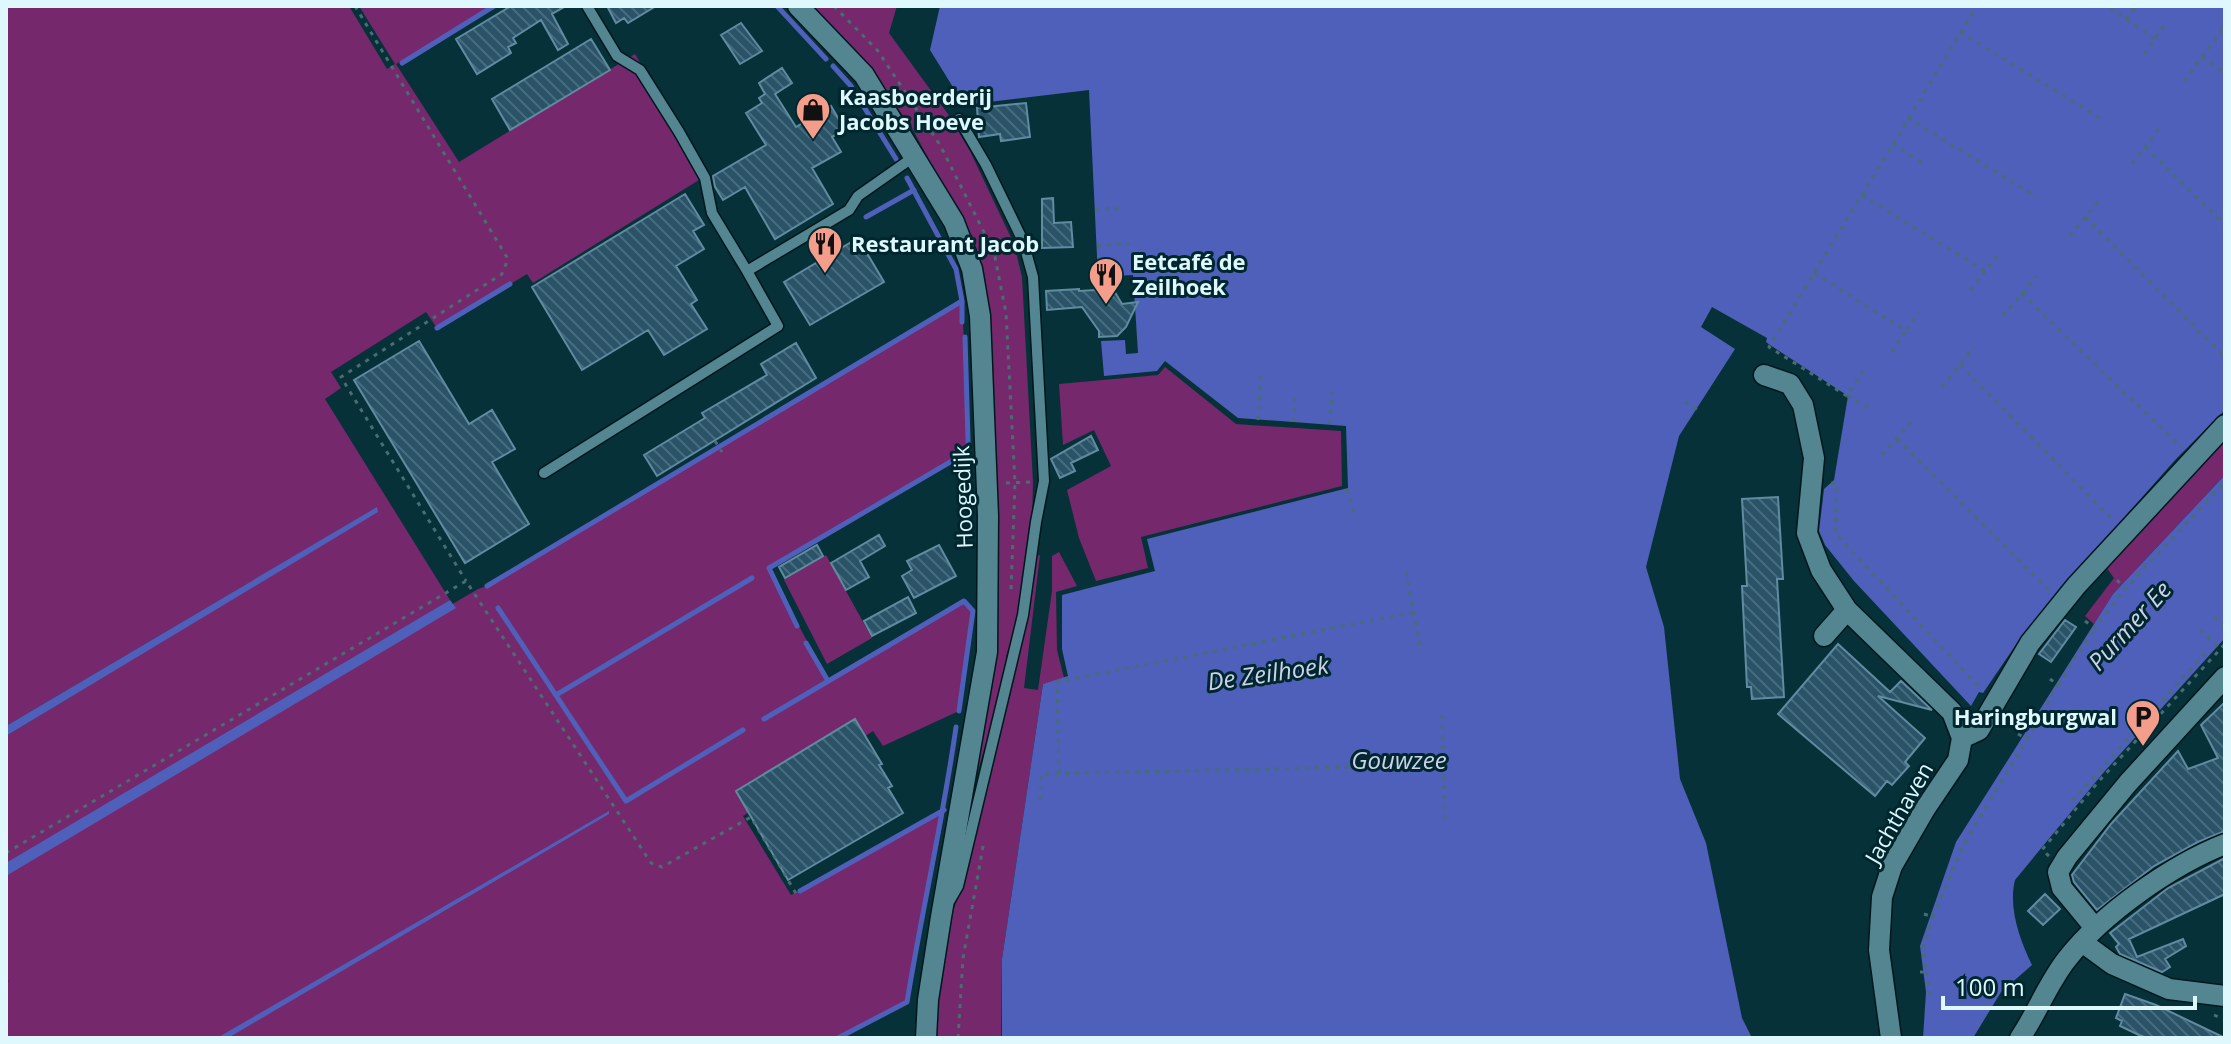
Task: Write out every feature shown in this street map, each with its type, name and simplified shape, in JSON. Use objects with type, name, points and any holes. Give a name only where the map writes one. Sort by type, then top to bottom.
[{"type":"street","name":"Hoogedijk","points":[[798,6],[864,75],[954,222],[972,269],[981,328],[989,589],[987,652],[941,917],[928,1000],[926,1038]]},
{"type":"street","points":[[1764,375],[1790,384],[1803,405],[1814,458],[1807,533],[1821,570],[1847,610],[1952,712],[1962,738],[1979,730],[2030,643],[2076,586],[2225,425]]},
{"type":"street","points":[[1824,636],[1847,610]]},
{"type":"street","points":[[2225,677],[2128,783],[2058,872],[2062,888],[2088,935],[2112,964],[2169,989],[2225,996]]},
{"type":"street","name":"Jachthaven","points":[[1891,1038],[1879,950],[1882,897],[1892,866],[1958,760],[1962,738]]},
{"type":"street","points":[[2020,1038],[2066,960],[2088,935],[2168,872],[2195,856],[2225,844]]},
{"type":"lane","points":[[544,473],[778,326],[712,213],[705,178],[679,132],[640,70],[617,56],[587,6]]},
{"type":"lane","points":[[941,917],[958,886],[1015,653],[1044,481],[1033,277],[1023,241],[986,165],[959,119]]},
{"type":"lane","points":[[747,271],[849,210],[858,196],[915,156]]},
{"type":"path","points":[[355,6],[508,259],[502,274],[341,377],[466,581],[651,863],[662,867],[751,817],[798,897]]},
{"type":"path","points":[[1873,410],[1769,347],[1977,6]]},
{"type":"path","points":[[2126,19],[2136,6]]},
{"type":"path","points":[[2110,8],[2155,39]]},
{"type":"path","points":[[2144,54],[2165,25]]},
{"type":"path","points":[[2184,81],[2225,26]]},
{"type":"path","points":[[1960,32],[2100,118]]},
{"type":"path","points":[[2202,57],[2225,73]]},
{"type":"path","points":[[1908,118],[2037,197]]},
{"type":"path","points":[[2132,164],[2159,129]]},
{"type":"path","points":[[1893,144],[1924,164]]},
{"type":"path","points":[[2145,147],[2225,225]]},
{"type":"path","points":[[1861,195],[1985,271]]},
{"type":"path","points":[[2070,236],[2099,200]]},
{"type":"path","points":[[1095,209],[1126,208]]},
{"type":"path","points":[[2085,217],[2225,357]]},
{"type":"path","points":[[1097,246],[1130,243]]},
{"type":"path","points":[[1970,290],[1999,254]]},
{"type":"path","points":[[1814,273],[1906,331]]},
{"type":"path","points":[[2003,316],[2037,276]]},
{"type":"path","points":[[2022,294],[2185,451]]},
{"type":"path","points":[[1892,352],[1919,312]]},
{"type":"path","points":[[1942,387],[1974,347]]},
{"type":"path","points":[[1960,365],[2121,528]]},
{"type":"path","points":[[1847,396],[1863,371]]},
{"type":"path","points":[[1258,420],[1261,372]]},
{"type":"path","points":[[1294,422],[1295,391]]},
{"type":"path","points":[[1330,424],[1332,392]]},
{"type":"path","points":[[1685,402],[1698,410]]},
{"type":"path","points":[[1882,455],[1911,422]]},
{"type":"path","points":[[1897,439],[2058,599]]},
{"type":"path","points":[[715,441],[722,452]]},
{"type":"path","points":[[1822,481],[1837,484],[1835,533],[1978,686]]},
{"type":"path","points":[[986,483],[1033,482]]},
{"type":"path","points":[[1931,999],[1923,948],[1964,844],[2095,628],[2125,589],[2225,482]]},
{"type":"path","points":[[1347,489],[1355,518]]},
{"type":"path","points":[[1406,572],[1421,651]]},
{"type":"path","points":[[2117,580],[2125,589]]},
{"type":"path","points":[[6,853],[466,581]]},
{"type":"path","points":[[1059,773],[1057,682],[1414,612]]},
{"type":"path","points":[[2215,617],[2225,627]]},
{"type":"path","points":[[2085,621],[2095,628]]},
{"type":"path","points":[[2200,630],[2225,659]]},
{"type":"path","points":[[2044,852],[2042,850],[2080,803],[2225,644]]},
{"type":"path","points":[[2072,801],[2206,652]]},
{"type":"path","points":[[2050,679],[2058,685]]},
{"type":"path","points":[[1442,715],[1445,823]]},
{"type":"path","points":[[2147,718],[2152,723]]},
{"type":"path","points":[[2018,734],[2027,739]]},
{"type":"path","points":[[1040,800],[1041,774],[1444,765]]},
{"type":"path","points":[[1924,914],[1933,917]]},
{"type":"path","points":[[1920,972],[1926,972]]},
{"type":"shaded area","points":[[6,6],[349,6],[387,69],[395,64],[359,6],[493,6],[396,64],[459,162],[635,54],[707,175],[533,283],[527,274],[437,328],[426,312],[331,372],[341,388],[325,399],[450,600],[224,739],[487,586],[962,301],[969,451],[769,569],[828,681],[964,601],[973,611],[959,711],[883,746],[873,731],[743,816],[791,895],[945,810],[907,1002],[834,1038],[6,1038],[6,979],[9,982],[6,977],[6,736],[290,564],[376,508],[6,726]]},
{"type":"shaded area","points":[[810,6],[897,6],[889,33],[948,114],[970,151],[1014,244],[1022,277],[1033,482],[1032,522],[1016,636],[1007,653],[1007,672],[974,784],[992,448],[956,210],[912,128],[864,62]]},
{"type":"shaded area","points":[[1165,367],[1236,424],[1341,431],[1342,486],[1141,537],[1148,568],[1096,581],[1079,538],[1067,490],[1111,466],[1094,430],[1063,445],[1059,384],[1158,375]]},
{"type":"shaded area","points":[[2225,428],[2225,475],[2113,594],[2094,624],[2085,616],[2114,578],[2103,563]]},
{"type":"shaded area","points":[[1059,552],[1077,586],[1056,592],[1057,650],[1064,678],[1043,684],[1002,959],[1001,1038],[933,1038],[946,931],[962,886],[1028,617],[1036,556],[1040,555],[1024,688],[1038,690],[1052,591],[1052,556]]},
{"type":"shaded area","points":[[826,555],[872,638],[827,664],[784,580]]},
{"type":"water","name":"Gouwzee","points":[[940,6],[2225,6],[2225,410],[2176,459],[2059,591],[1971,706],[1854,581],[1825,545],[1819,531],[1824,489],[1834,480],[1848,396],[1770,345],[1766,342],[1767,338],[1712,307],[1701,327],[1735,349],[1679,436],[1646,567],[1664,627],[1680,779],[1706,843],[1742,1018],[1752,1038],[1002,1038],[1002,959],[1043,684],[1068,676],[1062,649],[1062,595],[1155,571],[1147,539],[1348,488],[1346,426],[1238,418],[1165,361],[1157,371],[1104,376],[1101,341],[1125,340],[1126,354],[1138,353],[1133,275],[1098,277],[1089,90],[964,105],[930,50]]},
{"type":"water","name":"Purmer Ee","points":[[2225,475],[2225,638],[2104,772],[2015,880],[2014,913],[2032,965],[2001,992],[1973,1038],[1923,1038],[1926,992],[1920,946],[1956,842],[2113,594]]},
{"type":"water","points":[[377,507],[378,512],[6,736],[6,726]]},
{"type":"water","points":[[450,600],[456,608],[6,876],[6,863]]},
{"type":"water","points":[[609,811],[609,814],[228,1038],[217,1038]]},
{"type":"building","points":[[511,6],[566,6],[552,14],[568,44],[558,50],[541,20],[513,38],[516,43],[508,47],[511,53],[477,74],[456,39]]},
{"type":"building","points":[[607,6],[656,6],[628,23],[624,18],[616,23]]},
{"type":"building","points":[[741,23],[762,51],[740,64],[721,35]]},
{"type":"building","points":[[591,39],[610,70],[510,130],[492,99]]},
{"type":"building","points":[[782,68],[792,83],[775,94],[796,127],[831,106],[845,130],[832,137],[841,152],[812,168],[833,204],[775,239],[745,187],[723,200],[713,176],[766,145],[746,113],[762,103],[759,98],[765,94],[759,83]]},
{"type":"building","points":[[1026,103],[1030,137],[1001,141],[1000,134],[979,137],[977,108]]},
{"type":"building","points":[[685,194],[704,225],[693,231],[704,249],[676,266],[697,300],[691,304],[707,329],[664,355],[648,330],[582,370],[532,287]]},
{"type":"building","points":[[1053,198],[1054,223],[1071,222],[1073,247],[1042,248],[1042,199]]},
{"type":"building","points":[[858,238],[884,282],[810,325],[784,282]]},
{"type":"building","points":[[1113,289],[1122,304],[1138,302],[1126,327],[1117,336],[1099,337],[1099,331],[1082,307],[1047,310],[1046,291]]},
{"type":"building","points":[[419,341],[469,424],[492,410],[515,449],[492,462],[529,524],[465,563],[354,380]]},
{"type":"building","points":[[796,343],[816,378],[657,476],[644,455],[705,418],[702,413],[767,375],[761,364]]},
{"type":"building","points":[[1091,436],[1098,450],[1071,463],[1075,471],[1060,478],[1051,459]]},
{"type":"building","points":[[1778,497],[1783,579],[1777,579],[1784,697],[1752,699],[1751,687],[1747,687],[1742,586],[1747,586],[1742,499]]},
{"type":"building","points":[[879,535],[885,546],[860,561],[869,577],[846,590],[831,563]]},
{"type":"building","points":[[817,545],[823,556],[785,578],[779,567]]},
{"type":"building","points":[[939,545],[956,576],[914,598],[902,576],[912,570],[907,561]]},
{"type":"building","points":[[908,597],[916,613],[872,636],[864,621]]},
{"type":"building","points":[[2065,620],[2076,627],[2051,662],[2039,654]]},
{"type":"building","points":[[1838,644],[1890,692],[1901,681],[1932,710],[1878,696],[1925,738],[1905,762],[1909,766],[1892,785],[1887,781],[1875,796],[1778,714]]},
{"type":"building","points":[[2225,702],[2225,831],[2154,866],[2097,910],[2074,882],[2072,875],[2111,824],[2178,751],[2188,769],[2218,758],[2201,725]]},
{"type":"building","points":[[855,719],[882,764],[879,765],[892,786],[888,788],[903,813],[788,880],[736,791]]},
{"type":"building","points":[[2225,858],[2225,894],[2129,939],[2137,957],[2183,939],[2186,946],[2165,959],[2170,967],[2162,972],[2120,954],[2116,947],[2119,944],[2110,933],[2168,888]]},
{"type":"building","points":[[2045,894],[2060,909],[2043,925],[2028,911]]},
{"type":"building","points":[[2125,994],[2156,1005],[2225,1038],[2147,1038],[2139,1035],[2120,1026],[2122,1021],[2116,1018]]},
{"type":"waterway","points":[[402,63],[494,6]]},
{"type":"waterway","points":[[777,6],[826,59]]},
{"type":"waterway","points":[[833,66],[851,86],[896,159]]},
{"type":"waterway","points":[[907,178],[956,269],[962,322]]},
{"type":"waterway","points":[[866,217],[914,190]]},
{"type":"waterway","points":[[437,328],[510,284]]},
{"type":"waterway","points":[[487,586],[962,301]]},
{"type":"waterway","points":[[965,337],[970,508]]},
{"type":"waterway","points":[[797,626],[769,568],[969,451]]},
{"type":"waterway","points":[[556,695],[752,578]]},
{"type":"waterway","points":[[764,719],[964,601],[973,611],[959,711]]},
{"type":"waterway","points":[[498,608],[626,801],[743,730]]},
{"type":"waterway","points":[[806,643],[828,681]]},
{"type":"waterway","points":[[838,1038],[907,1002],[956,727]]},
{"type":"waterway","points":[[800,891],[944,810]]},
{"type":"place","name":"Kaasboerderij Jacobs Hoeve","points":[[813,141]]},
{"type":"place","name":"Restaurant Jacob","points":[[825,275]]},
{"type":"place","name":"Eetcafé de Zeilhoek","points":[[1106,306]]},
{"type":"place","name":"Haringburgwal","points":[[2143,748]]},
{"type":"water label","name":"De Zeilhoek","points":[[1268,674]]}]
